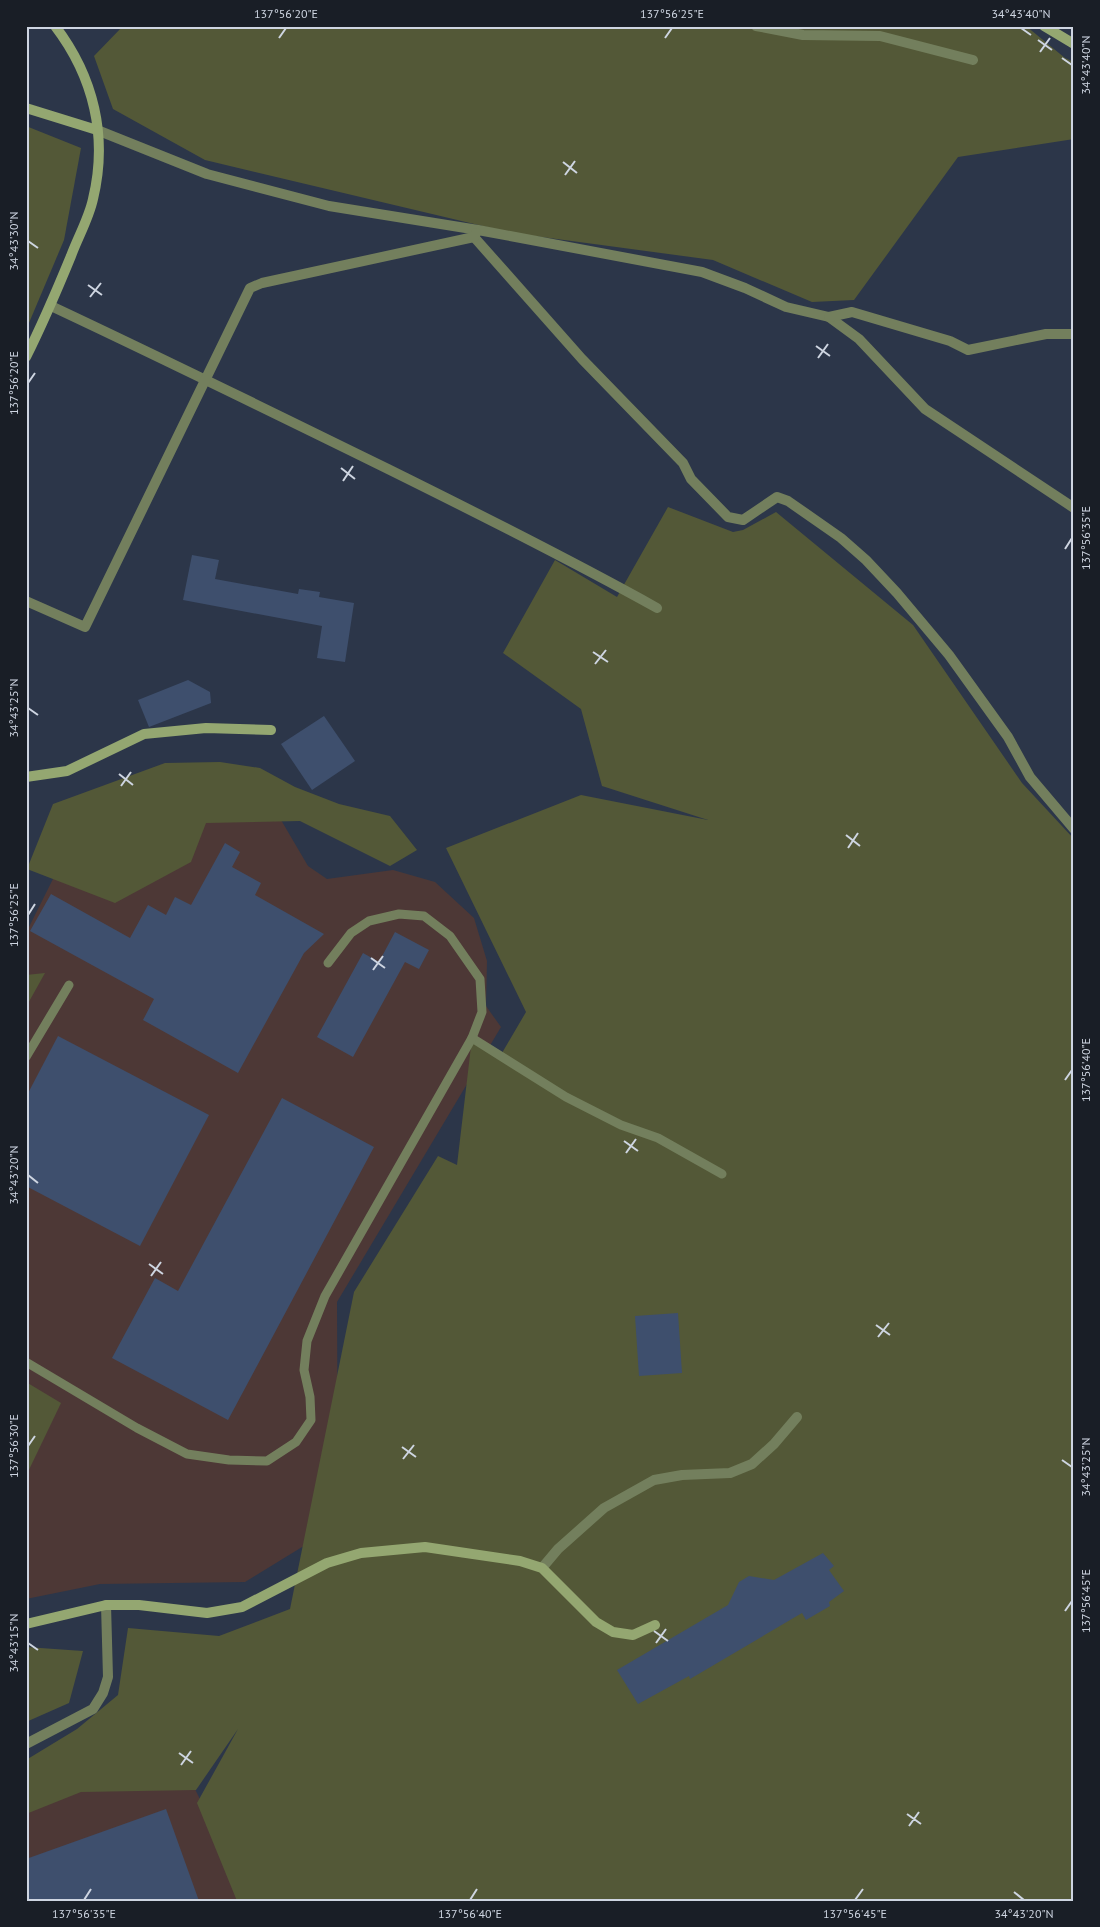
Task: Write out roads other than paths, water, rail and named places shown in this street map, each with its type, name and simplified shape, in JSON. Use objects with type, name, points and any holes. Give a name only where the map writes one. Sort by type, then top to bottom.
[{"type":"street","points":[[26,357],[51,306],[93,200],[100,160],[98,130],[92,94],[69,44],[55,26]]},
{"type":"street","points":[[756,26],[802,35],[880,36],[973,60]]},
{"type":"street","points":[[1044,26],[1074,44]]},
{"type":"street","points":[[26,108],[98,130],[207,174],[329,206],[702,272],[745,288],[786,307],[829,317],[859,339],[925,409],[1074,508]]},
{"type":"street","points":[[26,601],[85,627],[250,288],[262,283],[476,233]]},
{"type":"street","points":[[476,233],[582,360],[683,463],[691,479],[728,517],[743,520],[777,497],[788,501],[841,538],[866,560],[897,593],[949,656],[1008,737],[1030,777],[1074,829]]},
{"type":"street","points":[[51,306],[205,378],[550,550],[657,608]]},
{"type":"street","points":[[829,317],[852,312],[950,341],[968,350],[1046,334],[1074,334]]},
{"type":"street","points":[[26,777],[67,770],[144,734],[206,728],[271,730]]},
{"type":"street","points":[[542,1568],[558,1549],[604,1508],[654,1480],[682,1475],[730,1473],[752,1464],[774,1444],[797,1417]]},
{"type":"street","points":[[26,1624],[106,1605],[138,1605],[207,1613],[242,1608],[327,1563],[361,1553],[425,1547],[520,1561],[542,1568],[596,1622],[613,1632],[633,1635],[655,1625]]},
{"type":"street","points":[[26,1744],[93,1709],[103,1693],[108,1677],[106,1605]]},
{"type":"lane","points":[[26,1362],[137,1428],[187,1454],[229,1460],[267,1461],[296,1442],[311,1420],[310,1397],[304,1370],[307,1341],[326,1296],[472,1038],[482,1012],[480,978],[450,936],[424,916],[399,914],[369,921],[351,933],[328,963]]},
{"type":"lane","points":[[26,1057],[69,985]]},
{"type":"lane","points":[[472,1038],[566,1097],[621,1125],[658,1138],[722,1174]]}]
